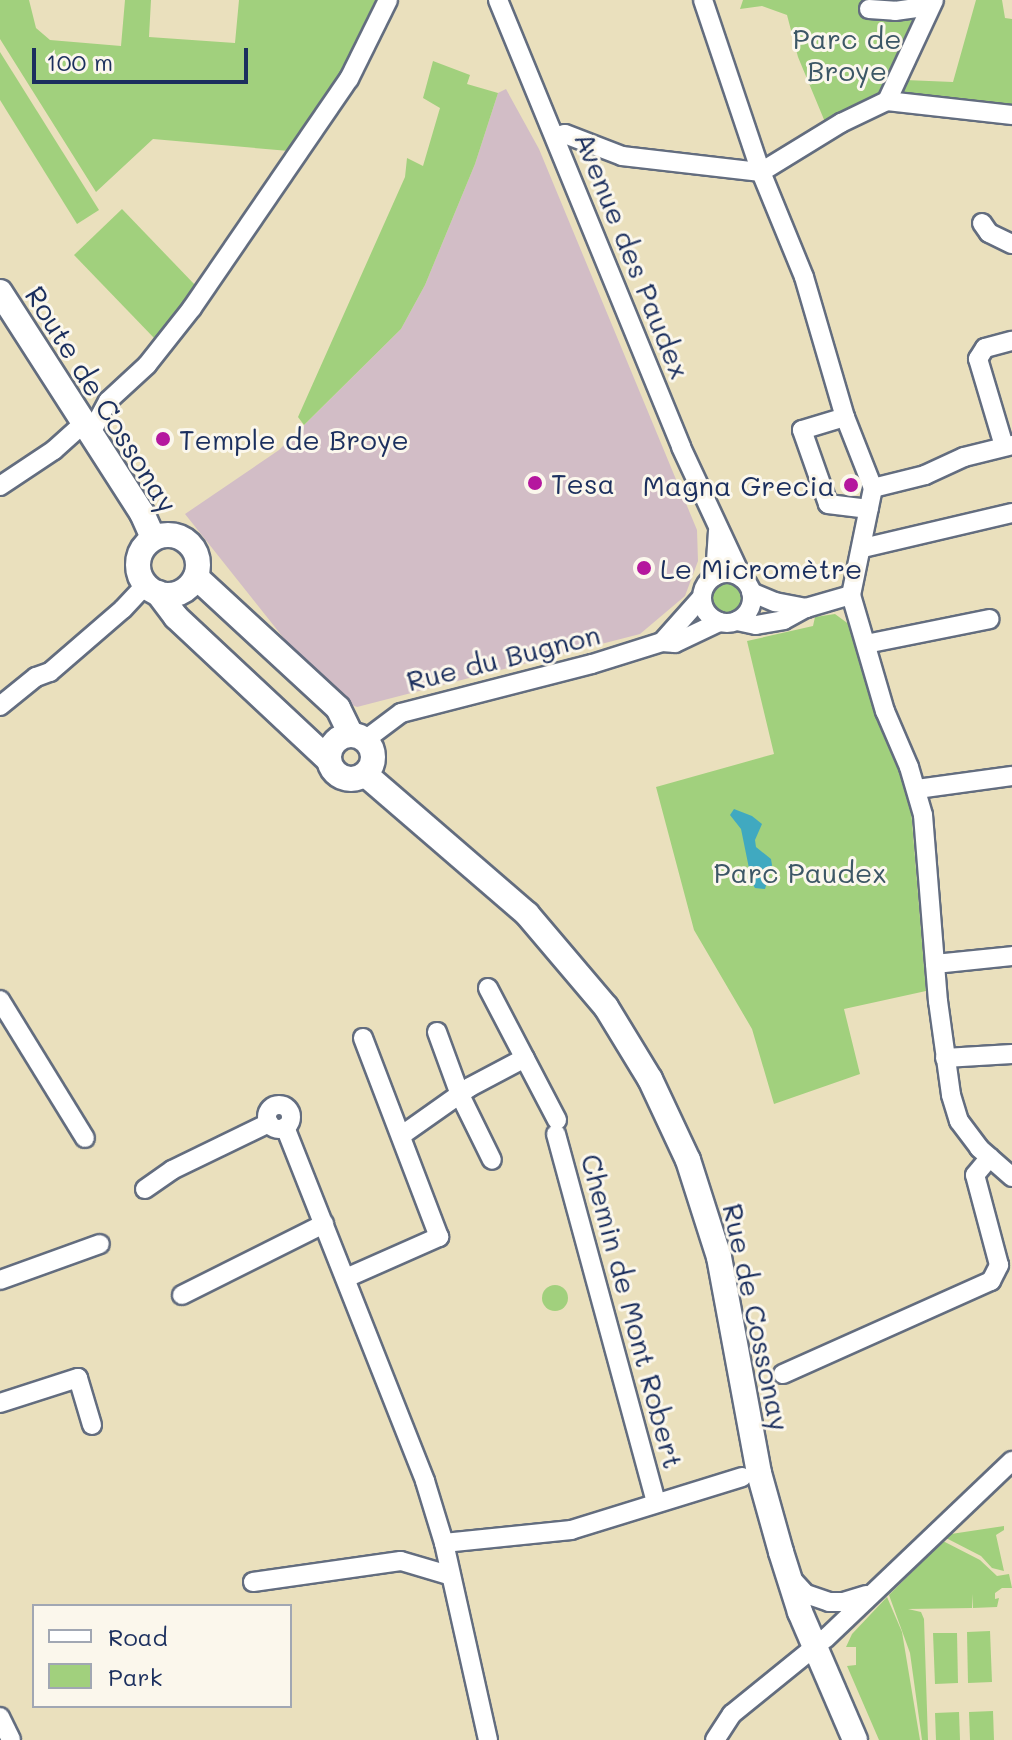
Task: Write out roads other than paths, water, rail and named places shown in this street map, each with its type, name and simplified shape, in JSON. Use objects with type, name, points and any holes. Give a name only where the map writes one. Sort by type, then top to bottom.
[{"type":"main road","name":"Route de Cossonay","points":[[1,296],[142,513],[153,538]]},
{"type":"main road","name":"Route de Cossonay","points":[[151,589],[138,567],[141,550],[153,538],[170,535],[186,541],[197,555],[196,577]]},
{"type":"main road","points":[[196,577],[338,708],[358,737],[373,751],[373,763],[366,775],[355,780],[342,779],[332,771],[328,759],[176,617],[151,589],[171,595],[184,591],[196,577]]},
{"type":"main road","points":[[328,759],[334,742],[358,737]]},
{"type":"main road","name":"Rue de Cossonay","points":[[366,775],[527,914],[606,1007],[650,1079],[688,1160],[719,1257],[759,1473],[789,1576],[815,1648],[855,1740]]},
{"type":"street","points":[[0,486],[54,450],[83,420],[147,365],[192,308],[349,79],[388,0]]},
{"type":"street","name":"Avenue des Paudex","points":[[498,0],[718,531],[747,585]]},
{"type":"street","points":[[703,0],[761,172],[804,277],[845,417],[873,488],[851,595],[885,711],[917,789],[923,815],[945,1058],[959,1121],[1012,1177]]},
{"type":"street","points":[[887,101],[933,3]]},
{"type":"street","points":[[869,9],[895,11],[933,3]]},
{"type":"street","points":[[555,136],[565,134],[622,156],[761,172],[841,123],[887,101],[1012,115]]},
{"type":"street","points":[[982,223],[989,233],[1012,244]]},
{"type":"street","points":[[873,488],[925,475],[964,457],[1008,446],[978,359],[985,348],[1012,341]]},
{"type":"street","points":[[83,420],[108,401]]},
{"type":"street","points":[[845,417],[802,430],[828,504],[869,509]]},
{"type":"street","points":[[863,548],[1012,513]]},
{"type":"street","name":"Avenue des Paudex","points":[[715,576],[718,531]]},
{"type":"street","name":"Rue du Bugnon","points":[[715,576],[729,573],[775,602],[806,608]]},
{"type":"street","points":[[715,576],[706,584],[703,607],[728,622],[752,603],[747,585]]},
{"type":"street","points":[[0,706],[36,677],[50,672],[151,589]]},
{"type":"street","name":"Rue du Bugnon","points":[[358,737],[401,713],[592,664],[662,642],[675,643],[728,622],[756,625],[784,620],[806,608],[851,595]]},
{"type":"street","points":[[662,642],[702,597]]},
{"type":"street","points":[[866,644],[990,619]]},
{"type":"street","points":[[917,789],[1012,776]]},
{"type":"street","points":[[935,964],[1012,956]]},
{"type":"street","name":"Chemin de Mont Robert","points":[[488,988],[557,1127],[656,1502]]},
{"type":"street","points":[[0,1000],[85,1138]]},
{"type":"street","points":[[437,1032],[460,1095],[492,1160]]},
{"type":"street","points":[[346,1278],[439,1237],[363,1038]]},
{"type":"street","points":[[945,1058],[1012,1054]]},
{"type":"street","points":[[402,1135],[460,1095],[525,1058]]},
{"type":"street","points":[[145,1189],[172,1170],[277,1125],[324,1224],[346,1278],[347,1291],[425,1481],[444,1543],[448,1575],[488,1740]]},
{"type":"street","points":[[783,1374],[991,1281],[999,1265],[975,1183],[975,1175],[990,1157]]},
{"type":"street","points":[[182,1295],[324,1224]]},
{"type":"street","points":[[0,1280],[100,1244]]},
{"type":"street","points":[[0,1403],[78,1378],[92,1425]]},
{"type":"street","points":[[715,1740],[732,1714],[815,1648],[1012,1461]]},
{"type":"street","name":"Chemin de Mont Robert","points":[[444,1543],[571,1530],[742,1477]]},
{"type":"street","points":[[253,1582],[401,1561],[448,1575]]},
{"type":"street","points":[[789,1576],[806,1594],[829,1602],[843,1602],[872,1593]]},
{"type":"street","points":[[0,1717],[11,1740]]},
{"type":"water","points":[[734,809],[762,824],[755,840],[756,847],[771,859],[772,865],[765,889],[755,888],[752,883],[741,829],[730,815]]},
{"type":"place","name":"Temple de Broye","points":[[163,439]]},
{"type":"place","name":"Tesa","points":[[535,483]]},
{"type":"place","name":"Magna Grecia","points":[[851,485]]},
{"type":"place","name":"Le Micromètre","points":[[644,568]]},
{"type":"park label","name":"Parc de Broye","points":[[847,54]]},
{"type":"park label","name":"Parc Paudex","points":[[800,872]]}]
